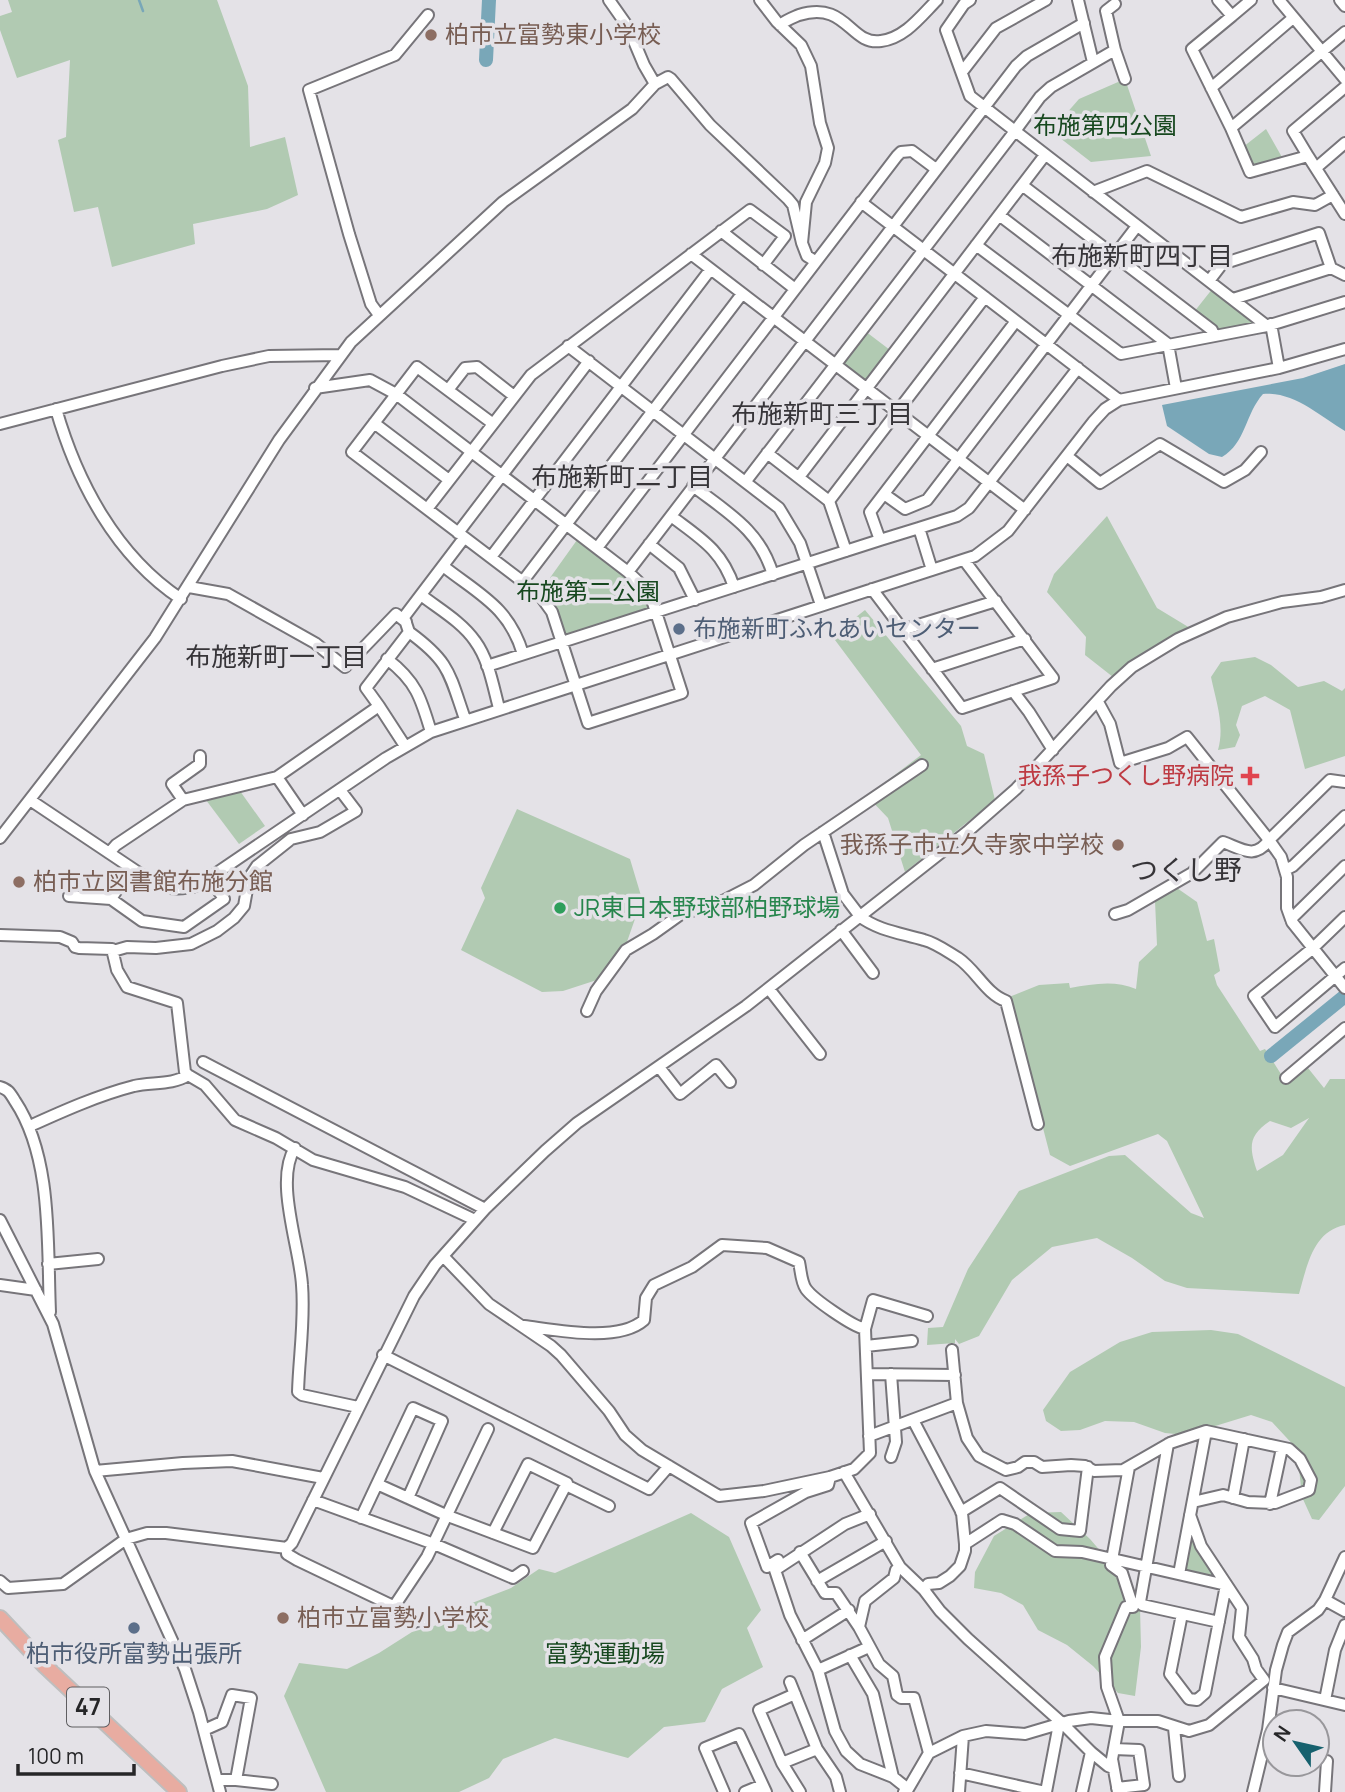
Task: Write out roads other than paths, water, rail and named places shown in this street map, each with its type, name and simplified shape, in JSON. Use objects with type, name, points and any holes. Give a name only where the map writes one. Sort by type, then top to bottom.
[{"type":"main road","name":"47","points":[[0,1618],[45,1666],[179,1792]]},
{"type":"street","points":[[609,0],[628,27],[655,84]]},
{"type":"street","points":[[760,0],[801,45],[811,66],[820,123],[828,148],[825,163],[806,202],[802,243]]},
{"type":"street","points":[[780,25],[808,12],[827,10],[867,38],[883,41],[910,27],[937,0]]},
{"type":"street","points":[[970,0],[964,4],[947,30],[970,96],[1269,325],[1279,368]]},
{"type":"street","points":[[962,72],[996,28],[1046,0]]},
{"type":"street","points":[[1078,0],[1093,62]]},
{"type":"street","points":[[1218,0],[1232,16]]},
{"type":"street","points":[[1251,0],[1192,49],[1251,172],[1308,156]]},
{"type":"street","points":[[1279,0],[1345,79]]},
{"type":"street","points":[[1340,0],[1345,6]]},
{"type":"street","points":[[1115,4],[1106,11],[1125,79]]},
{"type":"street","points":[[379,315],[371,304],[349,234],[309,90],[395,55],[428,15]]},
{"type":"street","points":[[1211,88],[1293,18]]},
{"type":"street","points":[[628,572],[1016,66],[1027,56],[1084,23]]},
{"type":"street","points":[[1231,128],[1345,33]]},
{"type":"street","points":[[746,481],[1040,97],[1051,87],[1115,50]]},
{"type":"street","points":[[0,838],[129,673],[189,587],[279,440],[341,355],[379,315],[503,202],[632,109],[655,84],[668,77],[671,79],[708,123],[788,199],[793,205],[807,256],[815,261]]},
{"type":"street","points":[[1341,204],[1293,131],[1345,87]]},
{"type":"street","points":[[1315,168],[1345,143]]},
{"type":"street","points":[[597,548],[901,152],[912,150],[936,169]]},
{"type":"street","points":[[799,477],[1045,155]]},
{"type":"street","points":[[1093,192],[1147,170],[1241,217],[1293,202],[1341,204]]},
{"type":"street","points":[[1022,185],[1212,330],[1214,335]]},
{"type":"street","points":[[862,202],[1119,401]]},
{"type":"street","points":[[427,509],[531,374],[750,209],[785,236],[763,265]]},
{"type":"street","points":[[999,215],[1168,344],[1176,388]]},
{"type":"street","points":[[884,494],[905,509],[927,500],[1137,226]]},
{"type":"street","points":[[721,231],[795,289]]},
{"type":"street","points":[[1209,281],[1222,264],[1318,233],[1331,268],[1345,275]]},
{"type":"street","points":[[976,245],[1121,354],[1269,325],[1345,302]]},
{"type":"street","points":[[691,254],[1025,510]]},
{"type":"street","points":[[1233,299],[1331,268]]},
{"type":"street","points":[[491,557],[710,270]]},
{"type":"street","points":[[523,581],[742,294]]},
{"type":"street","points":[[829,501],[985,297]]},
{"type":"street","points":[[880,540],[870,512],[1016,321]]},
{"type":"street","points":[[568,346],[771,501],[788,520],[808,563],[821,606]]},
{"type":"street","points":[[30,800],[154,883],[177,890],[199,885],[405,746],[431,732],[964,560],[993,544],[1009,531],[1105,409],[1119,401],[1279,368],[1345,349]]},
{"type":"street","points":[[0,424],[269,356],[341,355]]},
{"type":"street","points":[[405,746],[366,688],[407,627],[404,617],[443,566],[502,476],[589,361]]},
{"type":"street","points":[[315,388],[370,380],[396,394],[628,572],[646,590],[656,612],[681,693],[588,723],[547,603],[523,581],[352,452],[396,394],[417,367],[492,424]]},
{"type":"street","points":[[448,390],[465,368],[477,367],[514,396]]},
{"type":"street","points":[[487,666],[957,516],[969,508],[991,483],[1078,368]]},
{"type":"street","points":[[56,409],[77,473],[97,509],[148,573],[181,599]]},
{"type":"street","points":[[374,423],[449,480]]},
{"type":"street","points":[[1067,456],[1100,483],[1160,444],[1224,482],[1245,470],[1261,452]]},
{"type":"street","points":[[767,453],[829,501],[846,551]]},
{"type":"street","points":[[693,486],[755,536],[765,552],[773,575]]},
{"type":"street","points":[[671,516],[714,549],[728,569],[734,587]]},
{"type":"street","points":[[919,528],[932,570]]},
{"type":"street","points":[[649,544],[679,568],[695,600]]},
{"type":"street","points":[[872,589],[962,708],[1053,678],[964,560]]},
{"type":"street","points":[[443,566],[505,614],[515,629],[523,654]]},
{"type":"street","points":[[189,587],[228,594],[316,643],[345,667],[396,614],[442,660],[465,719]]},
{"type":"street","points":[[422,1619],[409,1624],[393,1608],[297,1560],[287,1554],[287,1548],[414,1296],[443,1256],[475,1220],[505,1187],[577,1123],[769,989],[991,813],[1132,667],[1209,624],[1282,602],[1321,597],[1345,590]]},
{"type":"street","points":[[421,595],[469,633],[482,652],[499,708]]},
{"type":"street","points":[[902,629],[996,601]]},
{"type":"street","points":[[932,669],[1025,639]]},
{"type":"street","points":[[387,659],[404,673],[415,687],[431,732]]},
{"type":"street","points":[[1013,691],[1053,750]]},
{"type":"street","points":[[1098,702],[1110,724],[1121,763],[1168,748],[1187,737],[1281,858],[1287,877],[1287,908],[1291,919],[1296,929],[1345,988]]},
{"type":"street","points":[[109,853],[183,800],[277,777],[379,706]]},
{"type":"street","points":[[183,800],[172,784],[200,764],[200,756]]},
{"type":"street","points":[[587,1011],[596,991],[626,950],[681,914],[719,903],[746,890],[823,832],[922,765]]},
{"type":"street","points":[[277,777],[303,815]]},
{"type":"street","points":[[1115,914],[1128,910],[1192,873],[1223,842],[1253,853],[1259,851],[1330,780],[1345,782]]},
{"type":"street","points":[[0,935],[60,937],[72,942],[75,947],[113,951],[127,947],[156,948],[191,944],[217,931],[234,918],[244,906],[249,878],[257,866],[291,839],[320,832],[356,811],[340,790]]},
{"type":"street","points":[[1285,870],[1293,866],[1345,816]]},
{"type":"street","points":[[823,832],[843,894],[859,916],[870,925],[927,940],[961,960],[984,982],[994,997],[1006,1001],[1038,1124]]},
{"type":"street","points":[[1291,919],[1345,866]]},
{"type":"street","points":[[111,899],[131,868]]},
{"type":"street","points":[[69,896],[111,899],[142,921],[184,927],[224,899],[209,878]]},
{"type":"street","points":[[1345,917],[1312,949],[1254,996],[1275,1027],[1345,968]]},
{"type":"street","points":[[841,930],[873,974]]},
{"type":"street","points":[[113,951],[117,970],[127,986],[177,1003],[185,1072],[205,1085],[235,1120],[295,1148],[313,1160],[405,1188],[475,1220]]},
{"type":"street","points":[[769,989],[820,1054]]},
{"type":"street","points":[[1286,1078],[1345,1028]]},
{"type":"street","points":[[203,1062],[485,1209]]},
{"type":"street","points":[[659,1067],[680,1094],[716,1065],[730,1082]]},
{"type":"street","points":[[30,1126],[134,1086],[181,1080],[188,1075]]},
{"type":"street","points":[[0,1087],[9,1091],[30,1126],[44,1192],[50,1317]]},
{"type":"street","points":[[295,1148],[288,1170],[287,1196],[303,1286],[298,1392],[358,1407]]},
{"type":"street","points":[[0,1220],[50,1317],[94,1471],[185,1669],[220,1792]]},
{"type":"street","points":[[522,1326],[583,1333],[627,1330],[644,1320],[646,1298],[654,1285],[692,1267],[722,1245],[731,1244],[767,1248],[799,1262],[808,1292],[845,1321],[865,1329]]},
{"type":"street","points":[[443,1256],[489,1304],[561,1355],[610,1411],[625,1434],[642,1450],[719,1496],[764,1491],[854,1469],[870,1453],[865,1329],[873,1300],[927,1316]]},
{"type":"street","points":[[48,1264],[98,1259]]},
{"type":"street","points":[[0,1285],[36,1290]]},
{"type":"street","points":[[866,1346],[912,1341]]},
{"type":"street","points":[[953,1350],[957,1403],[967,1438],[979,1456],[1003,1469],[1034,1462],[1042,1468],[1072,1465],[1094,1471],[1123,1470],[1168,1444],[1206,1431],[1289,1450],[1300,1459],[1311,1480],[1309,1490],[1270,1504],[1223,1495],[1192,1502]]},
{"type":"street","points":[[383,1355],[649,1489],[669,1466]]},
{"type":"street","points":[[867,1374],[955,1376]]},
{"type":"street","points":[[891,1374],[896,1442],[891,1457]]},
{"type":"street","points":[[869,1436],[957,1403]]},
{"type":"street","points":[[361,1518],[414,1408],[442,1421],[408,1498]]},
{"type":"street","points":[[914,1420],[961,1512],[965,1544],[960,1566],[950,1576],[939,1583],[928,1584],[924,1590]]},
{"type":"street","points":[[393,1608],[449,1516],[488,1429]]},
{"type":"street","points":[[1179,1574],[1206,1431]]},
{"type":"street","points":[[1233,1498],[1244,1439]]},
{"type":"street","points":[[1168,1444],[1140,1602],[1142,1605],[1219,1622]]},
{"type":"street","points":[[1270,1504],[1282,1448]]},
{"type":"street","points":[[94,1471],[232,1461],[323,1478]]},
{"type":"street","points":[[493,1533],[528,1464],[608,1506]]},
{"type":"street","points":[[1114,1749],[1139,1750],[1144,1785],[1117,1790],[1113,1768],[1114,1749],[1119,1721],[1107,1688],[1105,1657],[1126,1606],[1133,1607],[1122,1573],[1111,1565],[1129,1467]]},
{"type":"street","points":[[998,1489],[1060,1529],[1080,1531],[1088,1468]]},
{"type":"street","points":[[961,1512],[998,1489],[1003,1469]]},
{"type":"street","points":[[844,1472],[900,1567],[968,1639],[1091,1752],[1113,1768]]},
{"type":"street","points":[[830,1476],[828,1485],[806,1492],[751,1524],[768,1567],[842,1519],[868,1511]]},
{"type":"street","points":[[377,1484],[449,1516],[533,1548],[566,1485]]},
{"type":"street","points":[[313,1500],[434,1544],[513,1578],[523,1571]]},
{"type":"street","points":[[868,1511],[775,1570],[790,1615],[818,1670],[835,1731],[846,1751],[860,1765],[893,1777],[906,1791],[929,1753],[963,1737],[986,1731],[1025,1734],[1079,1718],[1158,1721],[1189,1731],[1209,1726],[1276,1670]]},
{"type":"street","points":[[1190,1515],[1201,1546],[1242,1608],[1239,1637],[1264,1680]]},
{"type":"street","points":[[965,1544],[1002,1520],[1015,1524],[1055,1551],[1082,1552],[1226,1585]]},
{"type":"street","points":[[0,1581],[8,1588],[63,1584],[126,1539],[146,1533],[166,1533],[287,1548]]},
{"type":"street","points":[[817,1581],[886,1541]]},
{"type":"street","points":[[800,1552],[825,1593],[836,1592],[849,1610],[879,1664],[892,1676],[897,1695],[901,1698],[914,1698],[929,1753]]},
{"type":"street","points":[[1253,1792],[1268,1730],[1276,1670],[1288,1632],[1318,1609],[1325,1600],[1345,1557]]},
{"type":"street","points":[[859,1627],[865,1601],[894,1578],[900,1567]]},
{"type":"street","points":[[1182,1614],[1170,1674],[1189,1699],[1197,1700],[1205,1693],[1226,1585]]},
{"type":"street","points":[[1325,1600],[1345,1611]]},
{"type":"street","points":[[803,1640],[849,1610]]},
{"type":"street","points":[[1325,1700],[1335,1650],[1345,1625]]},
{"type":"street","points":[[818,1670],[869,1647]]},
{"type":"street","points":[[850,1656],[873,1694],[893,1777]]},
{"type":"street","points":[[790,1682],[817,1749],[835,1777],[840,1792]]},
{"type":"street","points":[[1273,1688],[1345,1705]]},
{"type":"street","points":[[794,1694],[759,1710],[782,1763],[800,1792]]},
{"type":"street","points":[[204,1730],[222,1722],[232,1695],[251,1698],[236,1780]]},
{"type":"street","points":[[960,1773],[1045,1792],[1061,1724]]},
{"type":"street","points":[[1174,1728],[1179,1776]]},
{"type":"street","points":[[724,1792],[705,1748],[739,1734],[764,1788],[745,1792]]},
{"type":"street","points":[[958,1792],[963,1737]]},
{"type":"street","points":[[782,1763],[817,1749]]},
{"type":"street","points":[[1082,1792],[1091,1752]]},
{"type":"street","points":[[217,1780],[272,1784]]},
{"type":"water","points":[[1345,364],[1345,431],[1296,400],[1274,394],[1263,394],[1236,444],[1222,457],[1209,454],[1167,426],[1162,405],[1303,378]]},
{"type":"waterway","points":[[139,0],[143,11]]},
{"type":"waterway","points":[[486,60],[489,0]]},
{"type":"waterway","points":[[1271,1056],[1345,996]]},
{"type":"place","name":"柏市立富勢東小学校","points":[[431,35]]},
{"type":"place","name":"布施新町ふれあいセンター","points":[[679,629]]},
{"type":"place","name":"我孫子つくし野病院","points":[[1250,776]]},
{"type":"place","name":"我孫子市立久寺家中学校","points":[[1118,845]]},
{"type":"place","name":"柏市立図書館布施分館","points":[[19,882]]},
{"type":"place","name":"JR東日本野球部柏野球場","points":[[560,908]]},
{"type":"place","name":"柏市立富勢小学校","points":[[283,1618]]},
{"type":"place","name":"柏市役所富勢出張所","points":[[134,1628]]},
{"type":"district","name":"布施新町四丁目","points":[[1142,256]]},
{"type":"district","name":"布施新町三丁目","points":[[822,414]]},
{"type":"district","name":"布施新町二丁目","points":[[622,477]]},
{"type":"district","name":"布施新町一丁目","points":[[276,657]]},
{"type":"district","name":"つくし野","points":[[1186,870]]},
{"type":"park label","name":"布施第四公園","points":[[1105,126]]},
{"type":"park label","name":"布施第二公園","points":[[588,592]]},
{"type":"park label","name":"富勢運動場","points":[[605,1654]]}]
